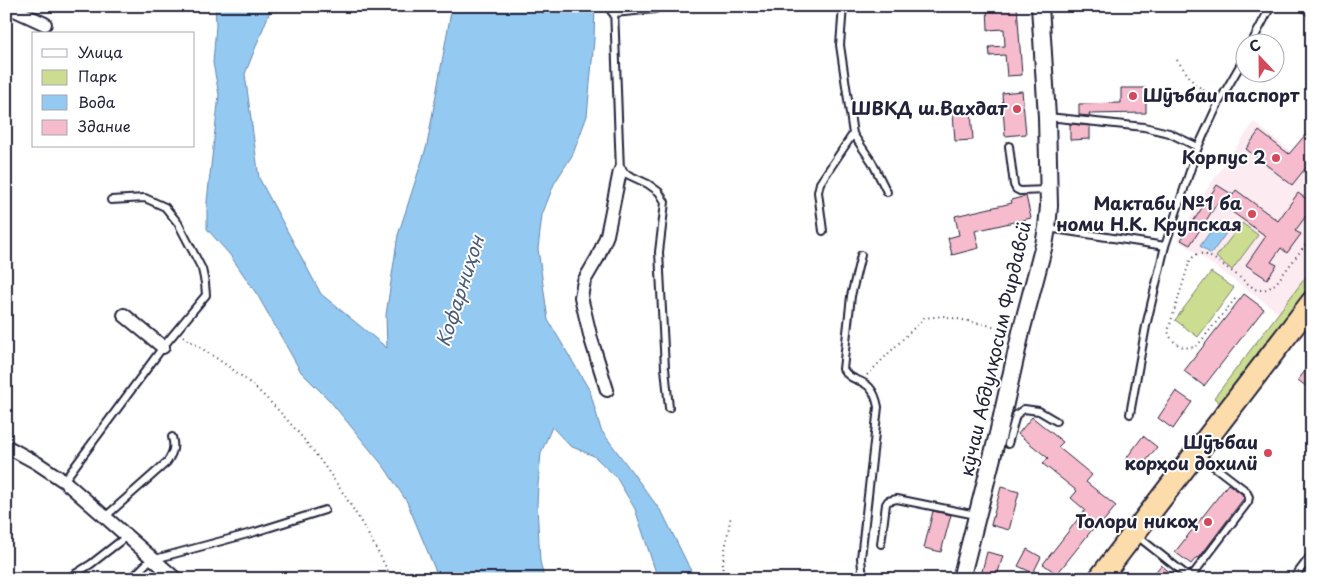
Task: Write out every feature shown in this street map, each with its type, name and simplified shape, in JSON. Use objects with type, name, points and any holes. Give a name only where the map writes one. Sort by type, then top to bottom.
[{"type":"highway","points":[[1099,579],[1312,302]]},
{"type":"highway","points":[[1110,579],[1312,317]]},
{"type":"street","points":[[6,6],[45,24]]},
{"type":"street","points":[[614,8],[655,6]]},
{"type":"street","name":"кӯчаи Абдулқосим Фирдавсӣ","points":[[961,579],[1047,228],[1049,190],[1047,117],[1040,6]]},
{"type":"street","points":[[607,390],[591,339],[581,296],[584,282],[598,257],[607,235],[620,171]]},
{"type":"street","points":[[124,316],[163,346]]},
{"type":"street","points":[[6,446],[64,481],[176,579]]},
{"type":"lane","points":[[842,6],[840,45],[853,134],[862,146],[887,192]]},
{"type":"lane","points":[[1257,32],[1270,6]]},
{"type":"lane","points":[[614,8],[620,171],[648,184],[659,192],[665,202],[659,252],[669,408]]},
{"type":"lane","points":[[1130,414],[1146,326],[1165,246],[1198,147],[1219,102],[1236,72]]},
{"type":"lane","points":[[1047,117],[1144,127],[1169,133],[1198,147]]},
{"type":"lane","points":[[823,231],[818,192],[820,183],[853,134]]},
{"type":"lane","points":[[1009,146],[1016,189],[1020,191],[1049,190]]},
{"type":"lane","points":[[64,481],[163,346],[206,295],[206,283],[202,269],[178,223],[165,207],[145,198],[111,200]]},
{"type":"lane","points":[[1047,228],[1165,246]]},
{"type":"lane","points":[[861,255],[851,296],[843,369],[847,374],[862,380],[871,388],[876,396],[878,407],[861,558],[863,579]]},
{"type":"lane","points":[[1008,444],[1016,416],[1024,409],[1030,408],[1039,411],[1056,421]]},
{"type":"lane","points":[[105,517],[167,462],[174,448],[172,437]]},
{"type":"lane","points":[[1141,538],[1184,573],[1189,576],[1194,573],[1248,502],[1246,491],[1203,458]]},
{"type":"lane","points":[[881,544],[888,500],[897,499],[976,515]]},
{"type":"lane","points":[[131,579],[154,558],[256,532],[324,510]]},
{"type":"lane","points":[[67,579],[91,564],[127,536]]},
{"type":"lane","points":[[1293,579],[1312,554]]},
{"type":"path","points":[[1177,60],[1193,82],[1219,102]]},
{"type":"path","points":[[1307,177],[1312,181]]},
{"type":"path","points":[[1235,299],[1197,346],[1187,348],[1174,342],[1169,336],[1168,331],[1190,260],[1194,256],[1198,254],[1209,255],[1255,289],[1261,290],[1274,285],[1312,236]]},
{"type":"path","points":[[1302,249],[1312,255]]},
{"type":"path","points":[[862,380],[924,318],[943,316],[1021,332]]},
{"type":"path","points":[[176,332],[233,370],[260,392],[302,436],[328,472],[375,545],[392,579]]},
{"type":"path","points":[[722,579],[723,561],[731,515]]},
{"type":"shaded area","name":"Мактаби №1 ба номи Н.К. Крупская","points":[[1254,122],[1312,168],[1312,282],[1285,317],[1177,239],[1207,189]]},
{"type":"green space","points":[[1242,223],[1258,235],[1232,270],[1216,257]]},
{"type":"green space","points":[[1312,269],[1312,283],[1220,403],[1214,398]]},
{"type":"green space","points":[[1211,272],[1234,288],[1198,337],[1175,320]]},
{"type":"water","name":"Кофарниҳон","points":[[215,6],[272,6],[245,74],[259,178],[321,294],[387,348],[386,315],[398,235],[427,145],[452,6],[595,6],[587,116],[573,154],[554,184],[542,215],[538,249],[548,320],[590,391],[601,430],[663,514],[695,579],[658,579],[635,509],[616,477],[594,456],[570,446],[552,427],[541,453],[538,485],[537,505],[540,561],[544,579],[439,579],[407,502],[385,468],[330,401],[301,372],[258,296],[230,255],[207,229],[207,201],[219,95],[213,63],[216,25]]},
{"type":"water","points":[[1218,221],[1229,229],[1211,254],[1200,246]]},
{"type":"building","points":[[987,6],[1017,6],[1022,75],[1007,76],[1005,55],[990,56],[989,47],[1005,46],[1004,29],[988,30]]},
{"type":"building","points":[[1294,6],[1312,6],[1312,19]]},
{"type":"building","name":"Шӯъбаи паспорт","points":[[1121,88],[1146,88],[1146,113],[1079,115],[1079,104],[1121,103]]},
{"type":"building","points":[[1022,91],[1026,134],[1005,136],[1002,93]]},
{"type":"building","points":[[971,111],[973,140],[955,141],[953,113]]},
{"type":"building","points":[[1070,124],[1090,126],[1090,139],[1070,140]]},
{"type":"building","name":"Корпус 2","points":[[1312,127],[1312,160],[1292,185],[1246,149],[1259,131],[1289,154]]},
{"type":"building","points":[[1217,185],[1233,195],[1236,190],[1278,221],[1298,193],[1312,203],[1312,220],[1306,216],[1295,231],[1301,234],[1287,253],[1281,248],[1271,262],[1277,265],[1267,279],[1246,265],[1266,236],[1218,202],[1190,245],[1181,240]]},
{"type":"building","points":[[1026,196],[1031,218],[975,231],[979,248],[952,255],[948,238],[959,235],[955,216],[1012,203],[1011,200]]},
{"type":"building","points":[[1244,294],[1264,309],[1204,386],[1184,371]]},
{"type":"building","points":[[1312,362],[1312,391],[1298,380]]},
{"type":"building","points":[[1176,391],[1192,402],[1173,429],[1158,418]]},
{"type":"building","points":[[1032,417],[1063,442],[1058,447],[1092,475],[1086,482],[1116,506],[1102,523],[1099,521],[1057,574],[1043,564],[1085,510],[1071,498],[1077,491],[1043,464],[1048,458],[1018,434]]},
{"type":"building","points":[[1143,436],[1157,447],[1139,470],[1125,460]]},
{"type":"building","points":[[1228,484],[1242,494],[1244,498],[1199,558],[1197,557],[1191,564],[1175,552]]},
{"type":"building","points":[[1001,487],[1019,492],[1009,530],[991,525]]},
{"type":"building","points":[[933,511],[951,515],[941,552],[924,548]]},
{"type":"building","points":[[1027,549],[1041,557],[1033,573],[1018,566]]},
{"type":"building","points":[[987,552],[1003,556],[996,579],[980,579]]},
{"type":"building","points":[[1161,565],[1178,579],[1150,579]]},
{"type":"place","name":"Шӯъбаи паспорт","points":[[1133,96]]},
{"type":"place","name":"ШВКД ш.Вахдат","points":[[1017,109]]},
{"type":"place","name":"Корпус 2","points":[[1276,158]]},
{"type":"place","name":"Мактаби №1 ба номи Н.К. Крупская","points":[[1252,214]]},
{"type":"place","name":"Шӯъбаи корҳои дохилӣ","points":[[1268,453]]},
{"type":"place","name":"Толори никоҳ","points":[[1208,522]]}]
